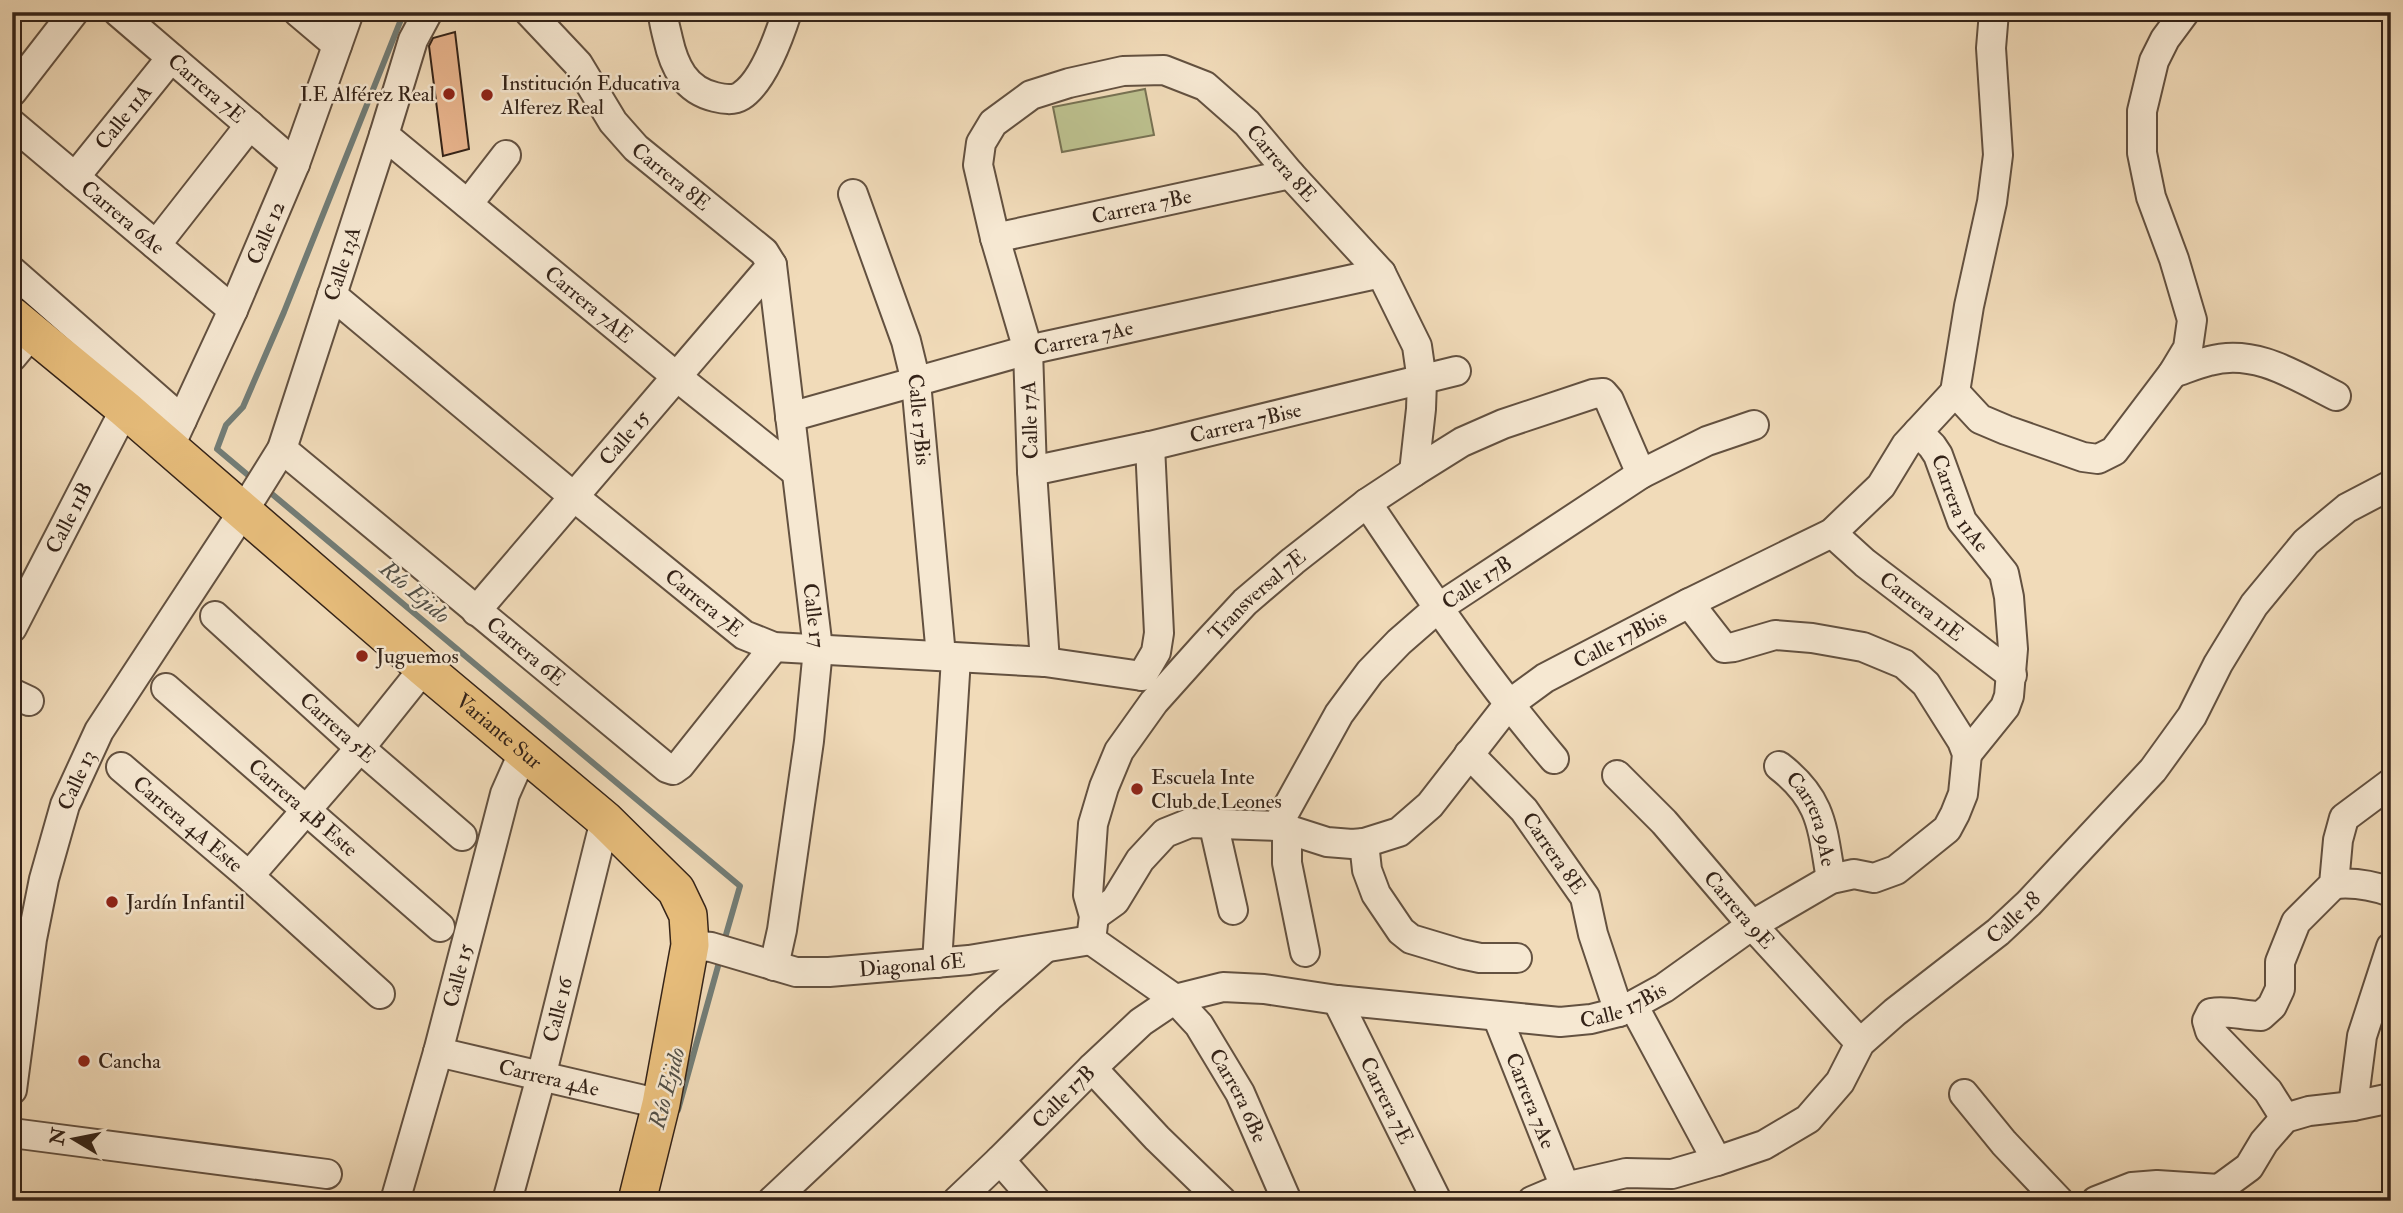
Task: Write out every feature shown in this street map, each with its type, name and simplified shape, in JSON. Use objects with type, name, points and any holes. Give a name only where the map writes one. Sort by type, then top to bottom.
[{"type":"main road","name":"Variante Sur","points":[[19,335],[125,409],[176,434],[424,668],[606,820],[676,890],[688,915],[712,949],[660,1104],[637,1201]]},
{"type":"street","points":[[12,93],[74,12]]},
{"type":"street","name":"Carrera 7E","points":[[118,12],[295,164]]},
{"type":"street","points":[[298,12],[337,45]]},
{"type":"street","name":"Calle 12","points":[[176,434],[233,310],[295,164],[349,12]]},
{"type":"street","name":"Calle 13A","points":[[249,503],[275,460],[332,295],[413,40],[428,12]]},
{"type":"street","name":"Carrera 8E","points":[[529,12],[578,64],[613,122],[636,148],[764,252],[772,265]]},
{"type":"street","points":[[663,12],[672,59],[681,75],[694,88],[705,94],[730,100],[740,97],[753,83],[767,61],[787,12]]},
{"type":"street","points":[[1994,12],[1990,48],[1998,155],[1992,202],[1969,306],[1955,392],[1980,419],[2083,457],[2098,459],[2114,451],[2173,373],[2188,348],[2192,320],[2174,259],[2151,197],[2143,153],[2142,111],[2154,61],[2165,39],[2185,12]]},
{"type":"street","name":"Calle 11A","points":[[75,177],[171,58]]},
{"type":"street","name":"Carrera 8E","points":[[981,143],[993,123],[1031,95],[1069,83],[1123,71],[1164,70],[1205,86],[1247,123],[1381,273],[1417,346],[1422,380],[1414,472]]},
{"type":"street","name":"Carrera 6Ae","points":[[12,124],[233,310]]},
{"type":"street","points":[[156,245],[250,125]]},
{"type":"street","name":"Carrera 7AE","points":[[384,135],[796,472]]},
{"type":"street","name":"Calle 17A","points":[[981,143],[978,165],[995,238],[1028,349],[1032,471],[1045,662]]},
{"type":"street","points":[[468,204],[506,155]]},
{"type":"street","name":"Carrera 7Be","points":[[995,238],[1290,174]]},
{"type":"street","name":"Calle 17Bis","points":[[853,194],[906,341],[916,382],[948,657],[937,962]]},
{"type":"street","name":"Calle 15","points":[[476,611],[772,265]]},
{"type":"street","name":"Calle 17","points":[[772,265],[818,649],[788,890],[774,966]]},
{"type":"street","points":[[12,271],[176,434]]},
{"type":"street","name":"Carrera 7Ae","points":[[790,417],[1028,349],[1381,273]]},
{"type":"street","name":"Carrera 7E","points":[[332,295],[744,635],[774,647],[1045,662],[1142,676]]},
{"type":"street","points":[[2173,373],[2211,360],[2238,358],[2267,361],[2336,396]]},
{"type":"street","name":"Carrera 7Bise","points":[[1032,471],[1150,446],[1456,371]]},
{"type":"street","name":"Calle 17Bbis","points":[[1092,928],[1115,901],[1140,860],[1165,833],[1190,823],[1213,822],[1282,828],[1327,842],[1364,843],[1399,832],[1430,805],[1508,705],[1545,678],[1689,603],[1832,534],[1881,486],[1906,445],[1955,392]]},
{"type":"street","name":"Transversal 7E","points":[[1092,928],[1088,895],[1093,824],[1119,751],[1154,702],[1245,602],[1293,561],[1367,503],[1462,442],[1503,424],[1603,393],[1609,400],[1641,474]]},
{"type":"street","name":"Calle 11B","points":[[12,628],[125,409]]},
{"type":"street","name":"Calle 17B","points":[[1282,828],[1339,714],[1370,672],[1437,608],[1641,474],[1707,441],[1754,425]]},
{"type":"street","name":"Carrera 11Ae","points":[[1918,432],[1938,455],[1962,521],[2004,573],[2009,597],[2012,675]]},
{"type":"street","points":[[1150,446],[1159,633],[1156,652],[1142,676],[1154,702]]},
{"type":"street","name":"Carrera 6E","points":[[275,460],[476,611],[667,768],[673,770],[680,765],[774,647]]},
{"type":"street","name":"Calle 18","points":[[1532,1201],[1565,1187],[1626,1174],[1672,1174],[1717,1161],[1764,1145],[1808,1119],[1840,1082],[1860,1043],[1895,1012],[1998,932],[2029,903],[2153,770],[2192,716],[2218,664],[2254,605],[2305,542],[2347,508],[2391,485]]},
{"type":"street","name":"Calle 13","points":[[12,1090],[32,939],[44,879],[65,805],[99,731],[249,503]]},
{"type":"street","points":[[1367,503],[1437,608],[1508,705],[1554,759]]},
{"type":"street","name":"Carrera 11E","points":[[1832,534],[2012,675]]},
{"type":"street","points":[[1689,603],[1724,648],[1775,635],[1812,638],[1863,647],[1904,664],[1926,684],[1962,741],[1967,754],[2006,707],[2012,675]]},
{"type":"street","name":"Carrera 5E","points":[[215,616],[360,748],[462,836]]},
{"type":"street","points":[[249,876],[308,810],[424,668]]},
{"type":"street","name":"Carrera 4B Este","points":[[166,688],[440,927]]},
{"type":"street","name":"Calle 15","points":[[395,1201],[438,1052],[505,794],[524,751]]},
{"type":"street","name":"Carrera 8E","points":[[1469,754],[1524,810],[1585,897],[1592,934],[1626,1009],[1717,1161]]},
{"type":"street","name":"Calle 17Bis","points":[[1175,999],[1223,988],[1264,989],[1337,1000],[1560,1022],[1591,1019],[1626,1009],[1664,988],[1752,925],[1831,879],[1854,874],[1874,878],[1896,870],[1947,829],[1962,794],[1967,754]]},
{"type":"street","name":"Carrera 9Ae","points":[[1779,766],[1796,779],[1815,804],[1831,879]]},
{"type":"street","name":"Carrera 4A Este","points":[[121,767],[249,876],[380,994]]},
{"type":"street","name":"Carrera 9E","points":[[1617,775],[1664,822],[1752,925],[1860,1043]]},
{"type":"street","points":[[2285,1118],[2268,1091],[2210,1031],[2207,1021],[2211,1013],[2227,1011],[2246,1016],[2261,1016],[2272,1006],[2280,989],[2280,962],[2296,922],[2334,884],[2338,840],[2344,818],[2391,783]]},
{"type":"street","name":"Calle 16","points":[[507,1201],[606,820]]},
{"type":"street","points":[[1213,822],[1233,910]]},
{"type":"street","points":[[1282,828],[1306,952]]},
{"type":"street","points":[[1364,843],[1367,870],[1376,894],[1401,931],[1411,939],[1480,958],[1517,958]]},
{"type":"street","points":[[2334,884],[2351,883],[2391,892]]},
{"type":"street","name":"Diagonal 6E","points":[[712,949],[796,972],[829,972],[969,960],[1044,949],[1092,928]]},
{"type":"street","name":"Carrera 6Be","points":[[1092,928],[1175,999],[1199,1025],[1240,1093],[1287,1201]]},
{"type":"street","points":[[2353,1106],[2362,1036],[2391,947]]},
{"type":"street","points":[[772,1201],[989,997],[1044,949]]},
{"type":"street","points":[[969,960],[989,997]]},
{"type":"street","name":"Calle 17B","points":[[957,1201],[1141,1022],[1175,999]]},
{"type":"street","name":"Carrera 7E","points":[[1337,1000],[1437,1201]]},
{"type":"street","name":"Carrera 7Ae","points":[[1497,1016],[1565,1187]]},
{"type":"street","name":"Carrera 4Ae","points":[[438,1052],[660,1104]]},
{"type":"street","points":[[1092,1068],[1157,1138],[1222,1201]]},
{"type":"street","points":[[1964,1094],[2004,1143],[2059,1201]]},
{"type":"street","points":[[2096,1201],[2135,1194],[2157,1185],[2226,1195],[2285,1118],[2309,1111],[2391,1098]]},
{"type":"street","points":[[12,1133],[327,1174]]},
{"type":"street","points":[[1000,1160],[1036,1201]]},
{"type":"green space","points":[[1145,89],[1154,135],[1062,152],[1053,107]]},
{"type":"building","name":"I.E Alférez Real","points":[[455,32],[469,149],[443,156],[429,46],[433,38]]},
{"type":"waterway","name":"Río Ejido","points":[[255,481],[217,449],[226,425],[243,407],[284,312],[404,12]]},
{"type":"waterway","name":"Río Ejido","points":[[266,489],[740,886],[723,945]]},
{"type":"waterway","name":"Río Ejido","points":[[678,1110],[720,959]]},
{"type":"place","name":"I.E Alférez Real","points":[[449,94]]},
{"type":"place","name":"Institución Educativa Alferez Real","points":[[487,95]]},
{"type":"place","name":"Juguemos","points":[[362,656]]},
{"type":"place","name":"Escuela Inte Club de Leones","points":[[1137,789]]},
{"type":"place","name":"Jardín Infantil","points":[[112,902]]},
{"type":"place","name":"Cancha","points":[[84,1061]]}]
